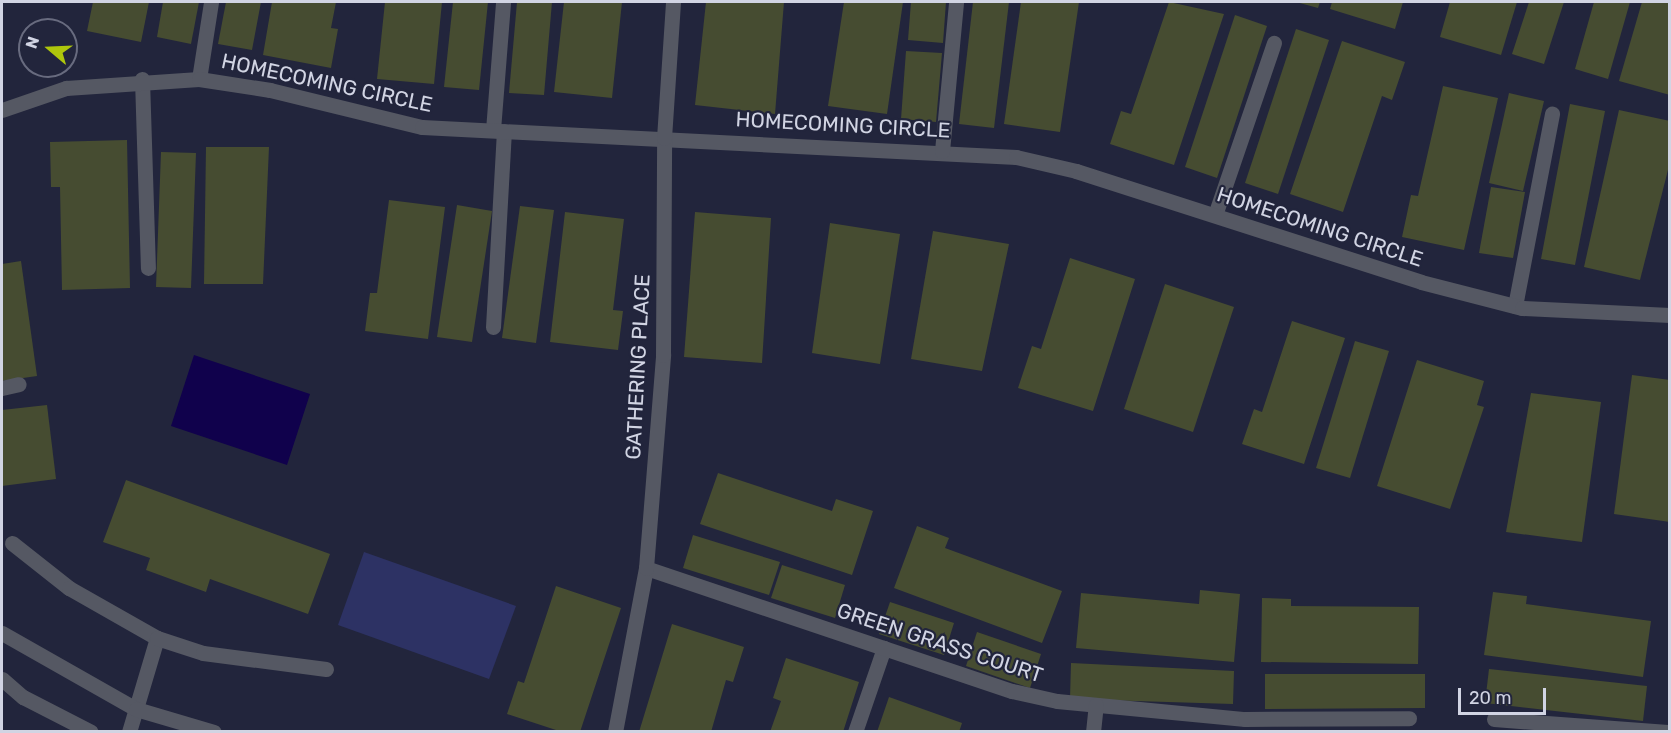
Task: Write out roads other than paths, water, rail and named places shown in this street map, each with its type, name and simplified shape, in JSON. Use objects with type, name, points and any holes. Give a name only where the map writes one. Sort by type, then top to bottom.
[{"type":"street","points":[[199,79],[211,2]]},
{"type":"street","points":[[493,327],[502,2]]},
{"type":"street","name":"GATHERING PLACE","points":[[615,732],[646,568],[663,355],[664,138],[673,2]]},
{"type":"street","points":[[942,151],[956,2]]},
{"type":"street","points":[[1215,215],[1274,43]]},
{"type":"street","points":[[142,79],[148,268]]},
{"type":"street","name":"HOMECOMING CIRCLE","points":[[2,110],[66,87],[142,79],[199,79],[270,90],[422,127],[942,151],[1016,157],[1076,171],[1515,306],[1670,315]]},
{"type":"street","points":[[1515,306],[1552,114]]},
{"type":"street","points":[[2,388],[19,384]]},
{"type":"street","points":[[12,543],[69,588],[157,638],[203,653],[326,669]]},
{"type":"street","name":"GREEN GRASS COURT","points":[[646,568],[1011,691],[1096,705],[1311,727],[1409,718]]},
{"type":"street","points":[[2,633],[136,709],[214,732]]},
{"type":"street","points":[[129,732],[157,638]]},
{"type":"street","points":[[855,732],[884,648]]},
{"type":"street","points":[[2,679],[22,697],[91,732]]},
{"type":"street","points":[[1093,732],[1096,705]]},
{"type":"street","points":[[1494,719],[1668,732]]}]
